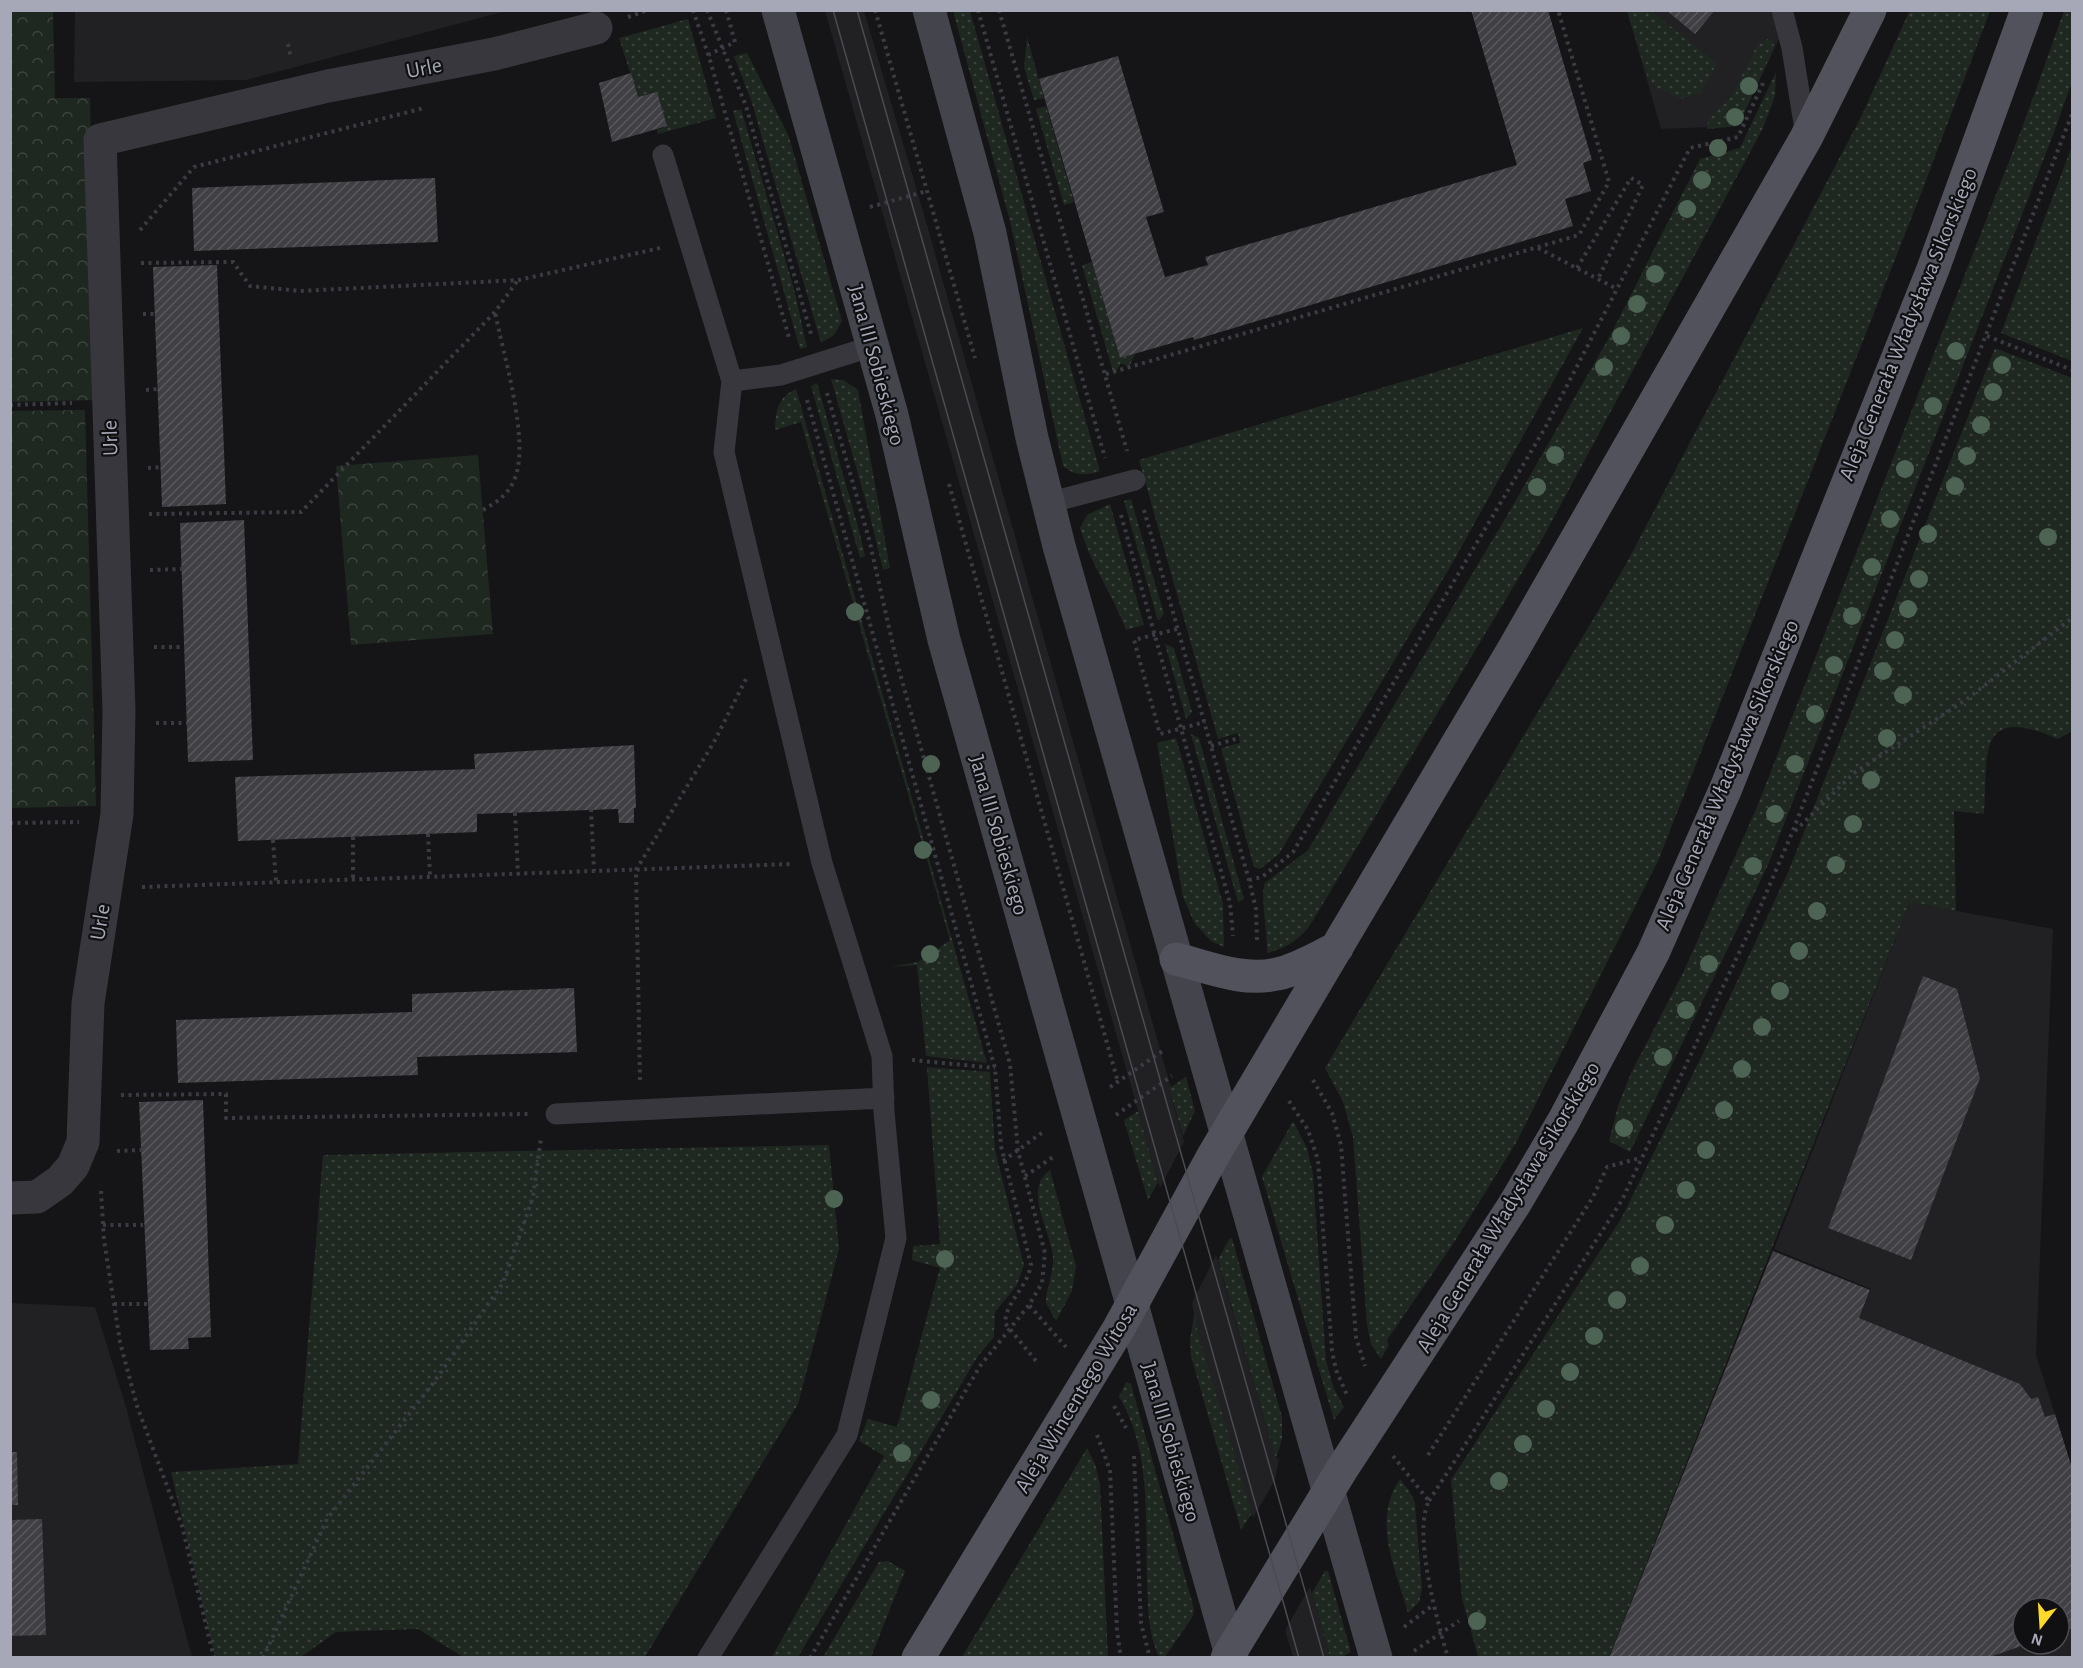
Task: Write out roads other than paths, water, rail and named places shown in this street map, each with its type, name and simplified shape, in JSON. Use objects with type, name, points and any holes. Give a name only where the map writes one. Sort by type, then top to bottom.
[{"type":"main road","name":"Jana III Sobieskiego","points":[[778,10],[873,346],[944,640],[1230,1656]]},
{"type":"main road","points":[[929,10],[990,233],[1048,503],[1376,1658]]},
{"type":"main road","points":[[1226,1134],[1513,650],[1806,138],[1870,10]]},
{"type":"main road","name":"Aleja Generała Władysława Sikorskiego","points":[[1329,1491],[1524,1188],[1598,1058],[1653,953],[1718,808],[1933,269],[2027,10]]},
{"type":"main road","points":[[1176,959],[1241,975],[1268,976],[1286,972],[1336,948]]},
{"type":"main road","name":"Aleja Wincentego Witosa","points":[[918,1658],[1132,1305],[1226,1134]]},
{"type":"main road","points":[[1230,1656],[1329,1491]]},
{"type":"street","name":"Urle","points":[[10,1198],[38,1197],[60,1181],[73,1166],[83,1142],[88,1003],[116,821],[119,711],[100,140],[328,87],[494,54],[597,28]]},
{"type":"lane","points":[[1785,20],[1806,138]]},
{"type":"lane","points":[[663,155],[732,381],[724,452],[822,863],[882,1056],[896,1238],[846,1435],[708,1658]]},
{"type":"lane","points":[[732,381],[781,375],[873,346]]},
{"type":"lane","points":[[1048,503],[1135,480]]},
{"type":"lane","points":[[550,1114],[884,1098]]},
{"type":"tram line","points":[[833,10],[1299,1658]]},
{"type":"tram line","points":[[857,10],[1324,1658]]}]
